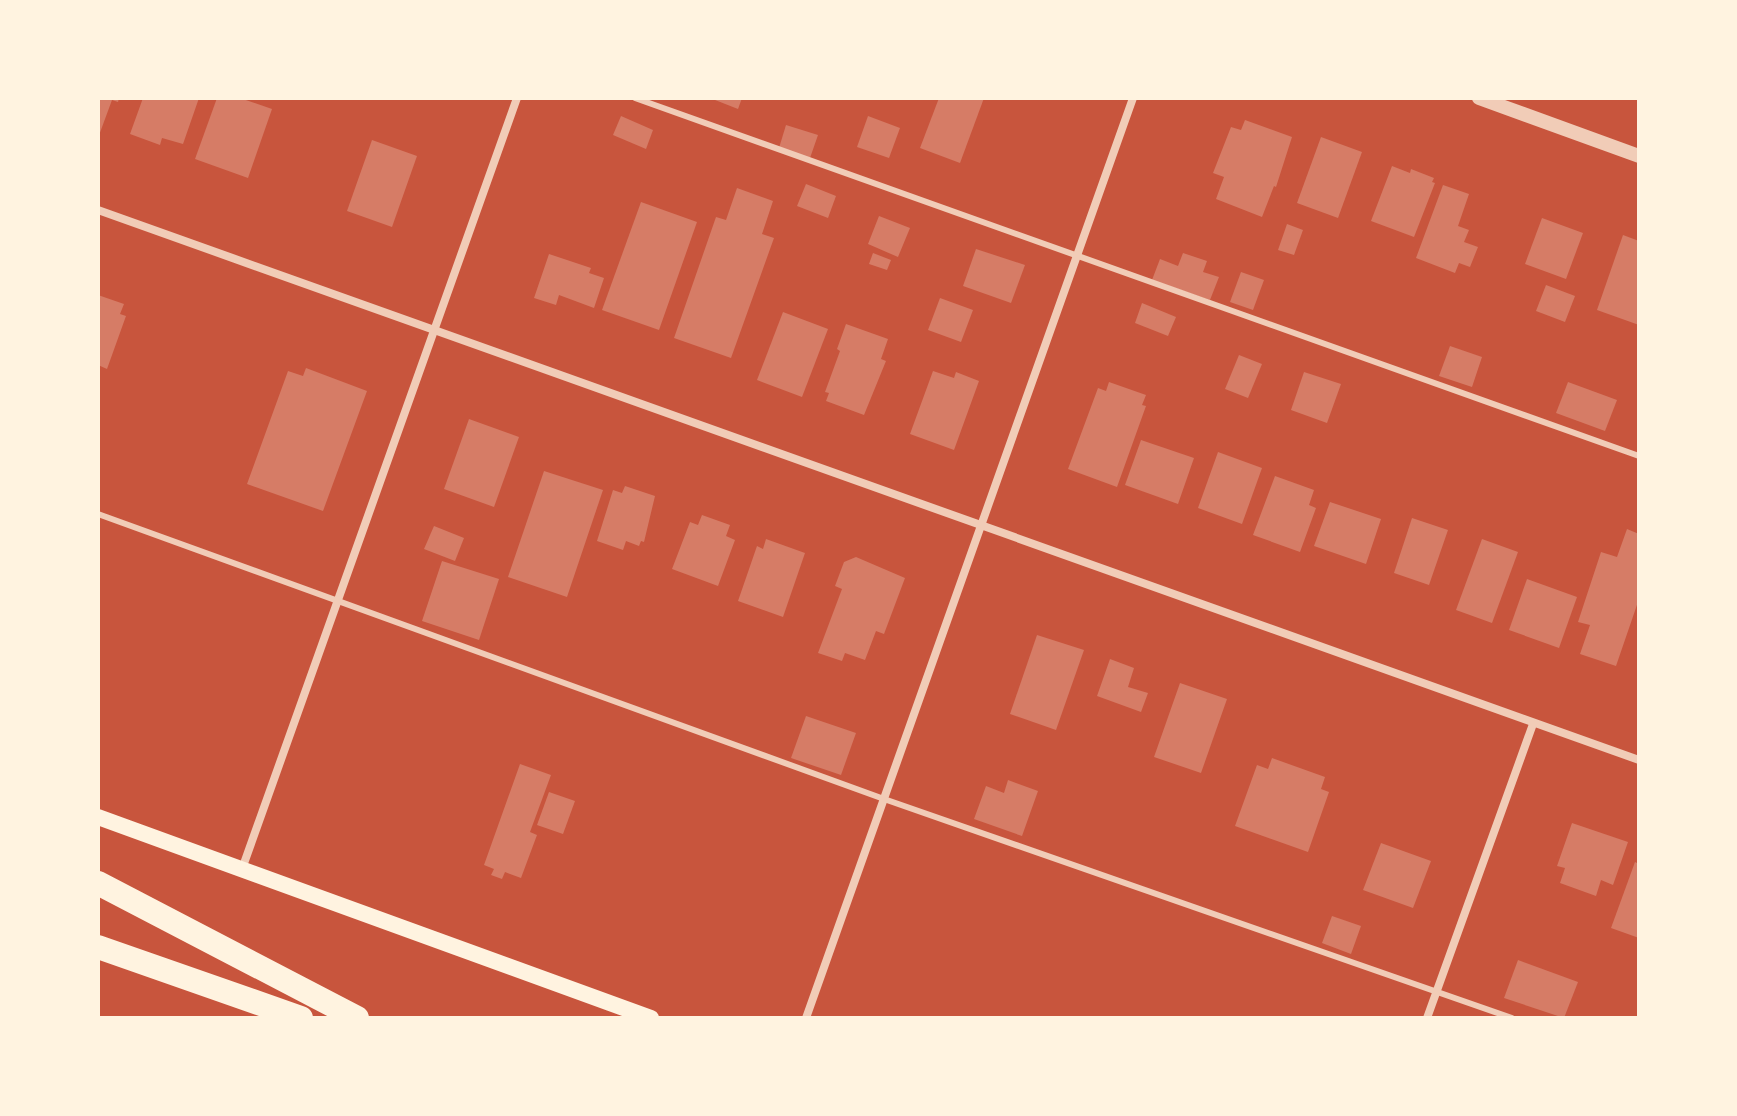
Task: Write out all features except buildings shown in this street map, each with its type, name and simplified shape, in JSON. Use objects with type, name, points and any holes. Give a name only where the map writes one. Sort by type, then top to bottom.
[{"type":"highway","points":[[98,883],[357,1018]]},
{"type":"highway","points":[[98,947],[301,1018]]},
{"type":"main road","points":[[98,817],[651,1018]]},
{"type":"street","points":[[242,869],[437,330],[517,98]]},
{"type":"street","points":[[806,1018],[1133,98]]},
{"type":"street","points":[[1479,98],[1639,156]]},
{"type":"street","points":[[98,210],[1639,760]]},
{"type":"street","points":[[1427,1018],[1533,724]]},
{"type":"lane","points":[[635,98],[1639,456]]},
{"type":"lane","points":[[98,514],[884,799],[1512,1018]]}]
